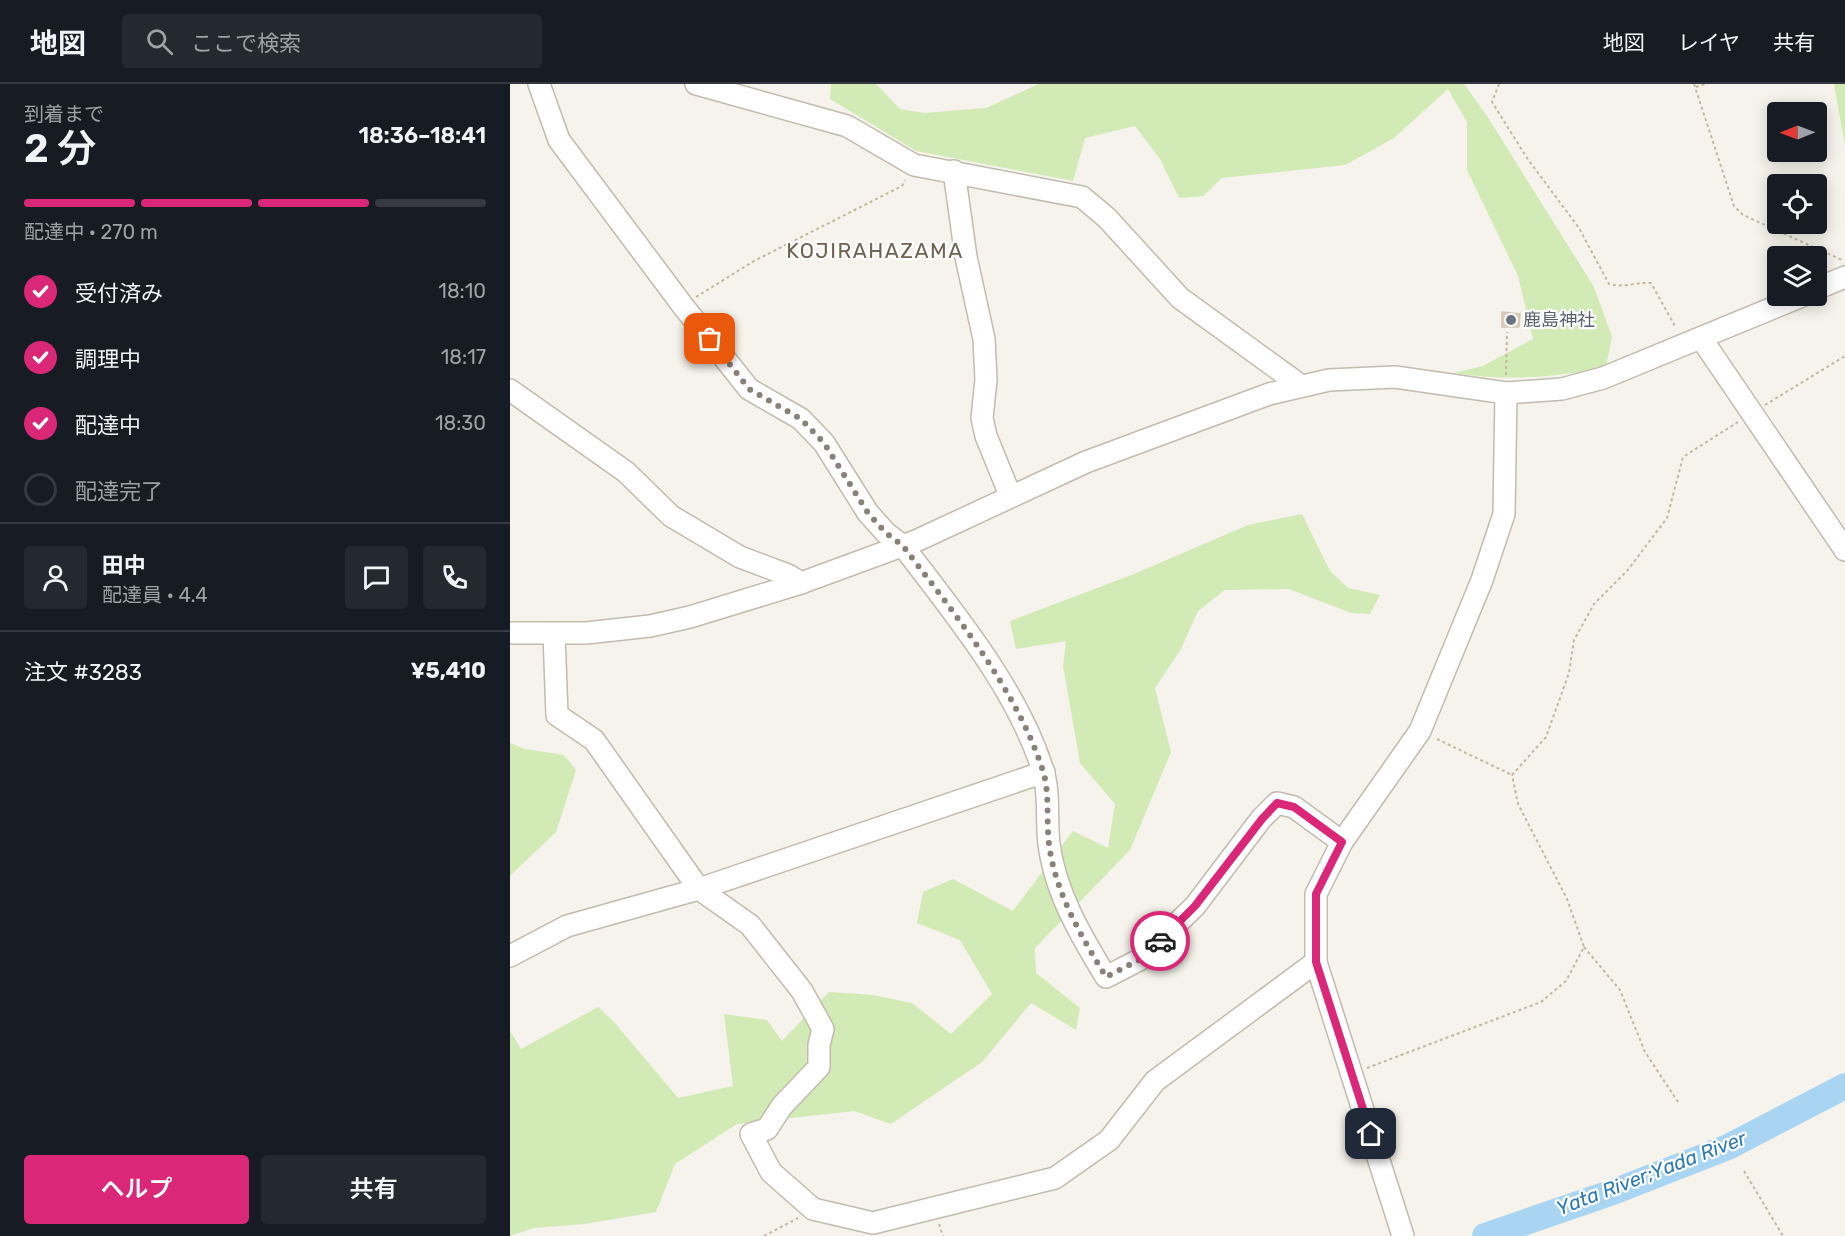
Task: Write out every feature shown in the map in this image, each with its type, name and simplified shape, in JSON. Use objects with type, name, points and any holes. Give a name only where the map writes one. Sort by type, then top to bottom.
[{"type":"street","points":[[539,84],[559,140],[683,306],[749,389],[801,419],[824,443],[868,513],[886,533],[903,546],[1013,699],[1044,772],[1049,845],[1060,890],[1083,940],[1106,977],[1139,960],[1195,906],[1277,803],[1294,807],[1342,842]]},
{"type":"street","points":[[696,84],[847,126],[914,165],[1082,197],[1107,218],[1180,298],[1300,386]]},
{"type":"street","points":[[954,171],[966,256],[984,339],[986,380],[982,418],[986,436],[1010,495]]},
{"type":"street","points":[[1827,284],[1845,277]]},
{"type":"street","points":[[510,633],[554,634],[618,631],[669,622],[801,583],[903,546],[1086,462],[1269,394],[1300,386],[1329,380],[1395,377],[1506,393],[1538,392],[1582,384],[1778,306]]},
{"type":"street","points":[[1696,340],[1752,413],[1845,550]]},
{"type":"street","points":[[510,390],[626,472],[670,516],[740,557],[788,575],[801,583]]},
{"type":"street","points":[[1403,1236],[1316,962],[1316,894],[1342,842],[1420,731],[1482,580],[1504,514],[1506,393]]},
{"type":"street","points":[[554,634],[557,715],[594,740],[699,889],[750,925],[802,991],[823,1029],[819,1045],[819,1067],[782,1106],[767,1129],[751,1134],[771,1172],[813,1209],[873,1224],[1055,1178],[1108,1140],[1155,1081],[1316,962]]},
{"type":"street","points":[[510,956],[567,926],[699,889],[1044,772]]},
{"type":"path","points":[[1499,84],[1492,102],[1503,124],[1579,228],[1609,284],[1623,287],[1639,282],[1651,283],[1671,322],[1696,340]]},
{"type":"path","points":[[1705,84],[1695,86],[1734,206],[1743,215],[1845,261]]},
{"type":"path","points":[[683,306],[710,286],[754,261],[902,186],[914,165]]},
{"type":"path","points":[[1506,393],[1507,332]]},
{"type":"path","points":[[1512,775],[1546,737],[1569,673],[1574,640],[1593,604],[1627,571],[1667,518],[1683,457],[1845,356]]},
{"type":"path","points":[[1420,731],[1512,775]]},
{"type":"path","points":[[1512,775],[1518,804],[1567,899],[1584,947],[1620,990],[1645,1052],[1678,1101]]},
{"type":"path","points":[[1352,1074],[1541,1002],[1566,981],[1584,947]]},
{"type":"path","points":[[1744,1171],[1783,1236]]},
{"type":"path","points":[[764,1236],[813,1209]]},
{"type":"green space","points":[[831,84],[876,84],[900,109],[924,113],[986,108],[1039,84],[1464,84],[1487,116],[1594,287],[1612,337],[1606,367],[1568,374],[1511,378],[1454,373],[1483,366],[1533,339],[1518,276],[1467,170],[1467,122],[1448,89],[1394,138],[1345,165],[1222,178],[1203,196],[1179,198],[1160,159],[1135,126],[1085,138],[1073,181],[916,151],[830,99]]},
{"type":"green space","points":[[1834,84],[1845,84],[1845,146]]},
{"type":"green space","points":[[1302,514],[1330,571],[1348,588],[1380,595],[1370,614],[1351,613],[1289,589],[1225,590],[1198,611],[1181,649],[1155,688],[1171,752],[1130,850],[1035,948],[1036,973],[1080,1008],[1076,1030],[1031,1003],[982,1062],[891,1124],[854,1111],[737,1124],[675,1164],[656,1212],[584,1224],[534,1228],[510,1236],[510,1031],[521,1049],[598,1007],[614,1022],[678,1098],[733,1086],[724,1014],[767,1020],[782,1041],[829,992],[873,995],[912,1003],[951,1034],[992,994],[960,940],[917,923],[923,892],[953,879],[1013,911],[1073,831],[1108,848],[1115,804],[1080,763],[1063,666],[1066,641],[1016,649],[1010,621],[1134,574],[1248,525]]},
{"type":"green space","points":[[510,743],[525,749],[564,755],[576,770],[556,832],[510,876]]},
{"type":"building","name":"鹿島神社","points":[[1502,312],[1520,314],[1519,327],[1502,327]]},
{"type":"waterway","name":"Yata River;Yada River","points":[[1485,1236],[1613,1192],[1728,1147],[1845,1086]]},
{"type":"way so far","points":[[710,339],[749,389],[801,419],[824,443],[868,513],[886,533],[903,546],[1013,699],[1044,772],[1049,845],[1060,890],[1083,940],[1106,977],[1139,960],[1160,941]]},
{"type":"place","name":"鹿島神社","points":[[1511,320]]},
{"type":"district","name":"KOJIRAHAZAMA","points":[[875,250]]},
{"type":"route","points":[[1160,941],[1195,906],[1277,803],[1294,807],[1342,842],[1316,894],[1316,962],[1371,1134]]}]
